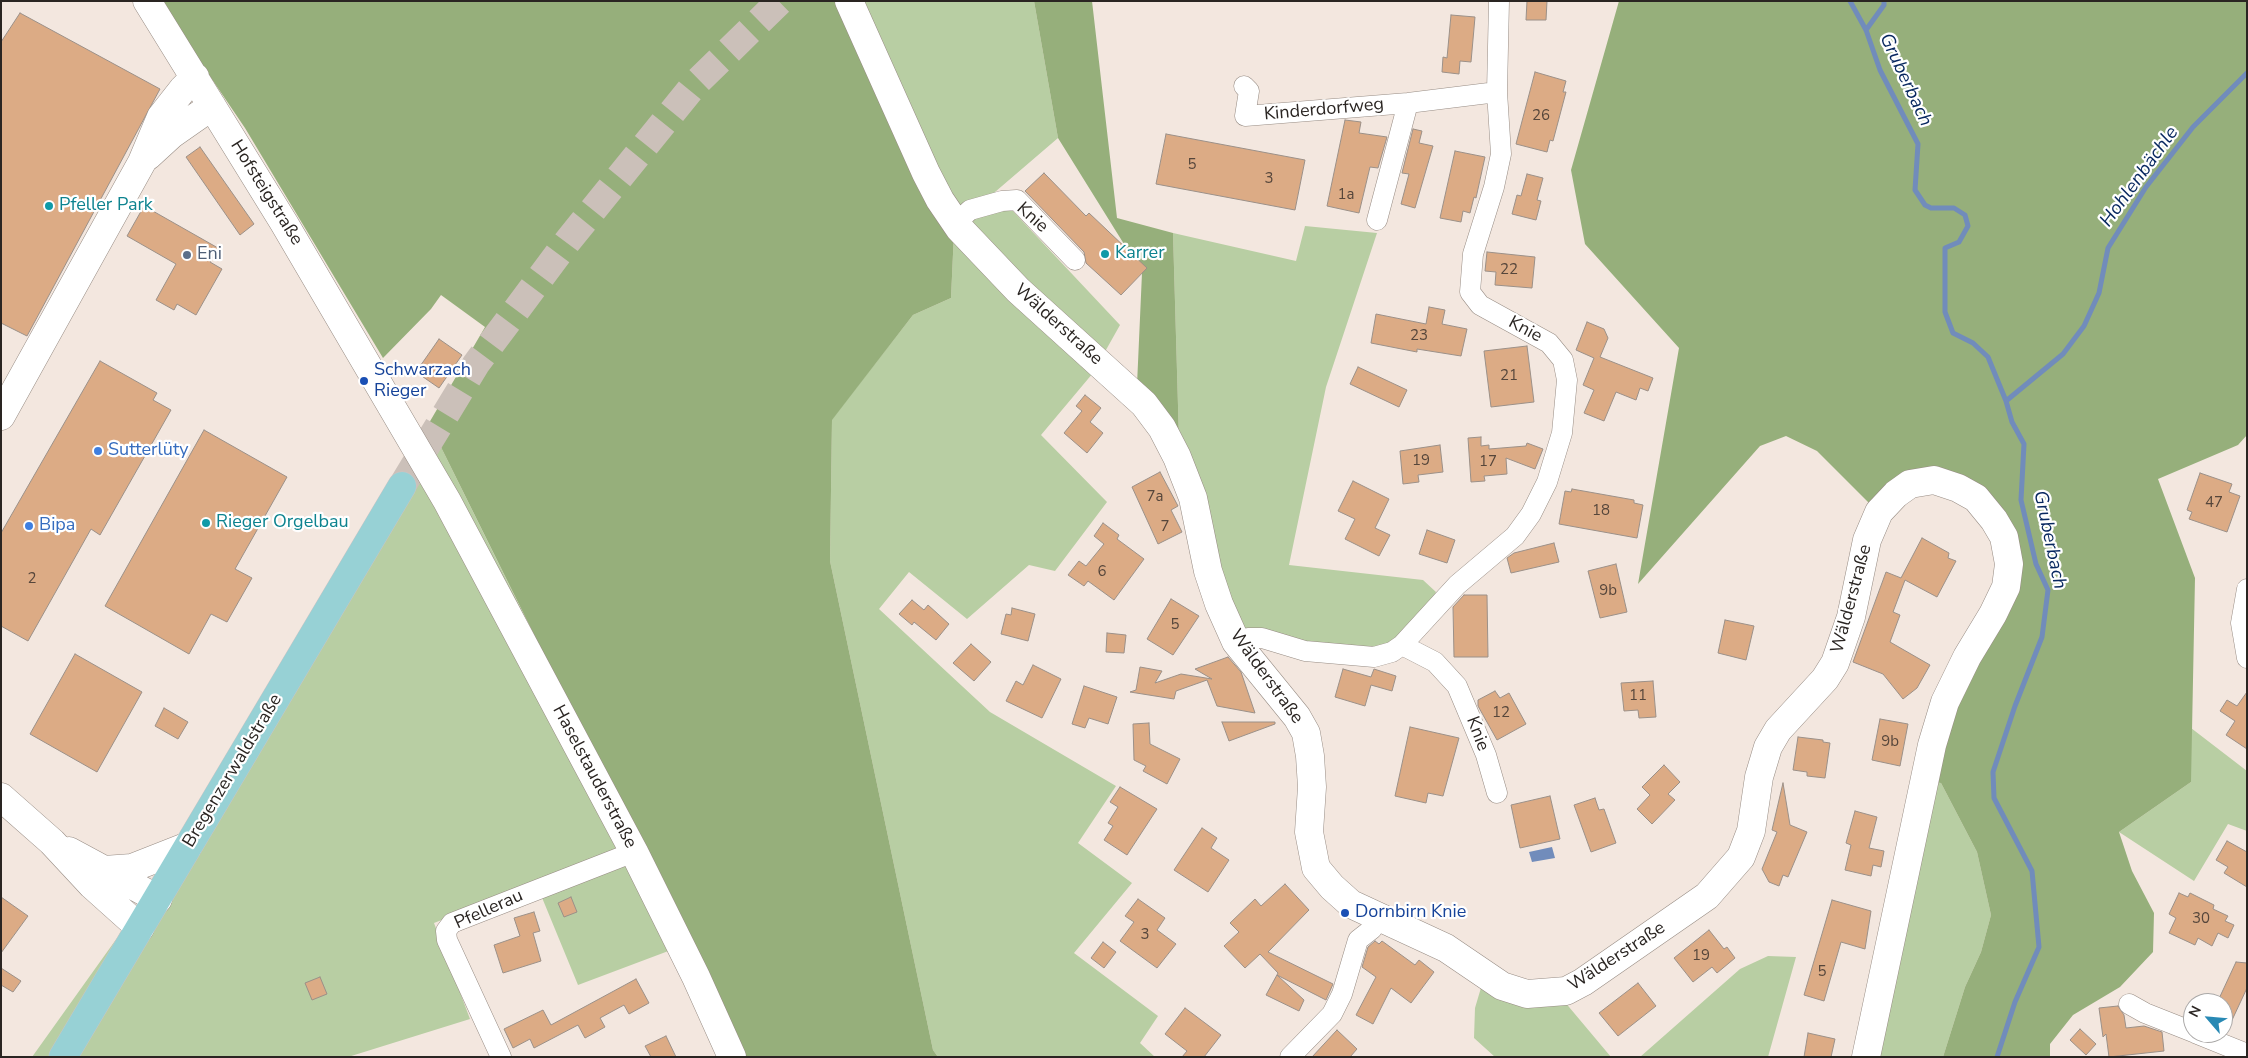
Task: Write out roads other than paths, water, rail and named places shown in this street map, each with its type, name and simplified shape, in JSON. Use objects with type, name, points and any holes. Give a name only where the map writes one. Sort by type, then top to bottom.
[{"type":"main road","name":"Bregenzerwaldstraße","points":[[63,1057],[402,486]]},
{"type":"street","name":"Hofsteigstraße","points":[[146,1],[284,223],[447,501]]},
{"type":"street","name":"Wälderstraße","points":[[849,1],[926,173],[956,223],[1018,290],[1144,404],[1162,428],[1177,457],[1193,498],[1208,571],[1219,604],[1236,642],[1297,717],[1306,733],[1312,787],[1309,832],[1316,868],[1332,887],[1351,904],[1446,948],[1502,986],[1527,994],[1566,991],[1583,982],[1702,900],[1724,879],[1741,857],[1751,831],[1759,777],[1768,747],[1778,730],[1825,679],[1835,663],[1851,618],[1867,540],[1879,512],[1896,494],[1910,484],[1934,480],[1958,488],[1976,498],[2004,536],[2009,564],[2006,587],[1993,614],[1967,657],[1950,693],[1932,745],[1866,1057]]},
{"type":"street","name":"Knie","points":[[1236,642],[1248,638],[1262,638],[1305,651],[1374,657],[1392,652],[1402,645],[1457,585],[1515,536],[1531,514],[1547,482],[1562,434],[1567,380],[1563,360],[1549,343],[1480,305],[1470,292],[1473,254],[1494,187],[1501,154],[1497,92],[1499,1]]},
{"type":"street","points":[[1,416],[142,162],[161,117],[195,77]]},
{"type":"street","name":"Kinderdorfweg","points":[[1244,86],[1250,91],[1244,116],[1408,103],[1497,92]]},
{"type":"street","name":"Kinderdorfweg","points":[[1377,220],[1408,103]]},
{"type":"street","points":[[142,162],[172,134],[212,106]]},
{"type":"street","name":"Knie","points":[[956,223],[970,210],[1002,201],[1017,200],[1075,260]]},
{"type":"street","name":"Haselstauderstraße","points":[[447,501],[634,852],[696,978],[732,1057]]},
{"type":"street","points":[[2247,589],[2241,623],[2247,658]]},
{"type":"street","name":"Knie","points":[[1402,645],[1435,662],[1457,686],[1486,755],[1497,793]]},
{"type":"street","points":[[1,797],[52,842],[92,885],[140,928]]},
{"type":"street","points":[[52,842],[158,898]]},
{"type":"street","points":[[104,870],[132,868],[188,846]]},
{"type":"street","name":"Pfellerau","points":[[501,1057],[447,940],[446,931],[452,923],[634,852]]},
{"type":"street","points":[[1290,1057],[1332,1014],[1342,994],[1358,940],[1372,929],[1379,917]]},
{"type":"street","points":[[2129,1004],[2145,1013],[2183,1029]]},
{"type":"street","points":[[2219,1043],[2247,1054]]},
{"type":"water","points":[[1552,847],[1555,858],[1532,862],[1529,852]]},
{"type":"waterway","name":"Gruberbach","points":[[1850,1],[1866,30],[1880,70],[1918,144],[1915,190],[1925,205],[1931,208],[1954,208],[1965,215],[1968,226],[1959,242],[1945,248],[1945,312],[1953,333],[1973,343],[1988,357],[2006,401],[2012,422],[2024,444],[2021,500],[2036,564],[2048,590],[2042,637],[2015,706],[1993,772],[1994,798],[2032,871],[2039,947],[2015,1002],[1997,1057]]},
{"type":"waterway","points":[[1866,30],[1884,5],[1884,1]]},
{"type":"waterway","name":"Hohlenbächle","points":[[2006,401],[2063,354],[2084,326],[2099,293],[2108,248],[2146,187],[2193,127],[2247,73]]},
{"type":"tunnel","points":[[402,486],[476,364],[567,242],[695,84],[780,1]]},
{"type":"place","name":"Pfeller Park","points":[[49,206]]},
{"type":"place","name":"Karrer","points":[[1105,254]]},
{"type":"place","name":"Eni","points":[[187,255]]},
{"type":"place","name":"Schwarzach Rieger","points":[[364,381]]},
{"type":"place","name":"Sutterlüty","points":[[98,451]]},
{"type":"place","name":"Rieger Orgelbau","points":[[206,523]]},
{"type":"place","name":"Bipa","points":[[29,526]]},
{"type":"place","name":"Dornbirn Knie","points":[[1345,913]]}]
